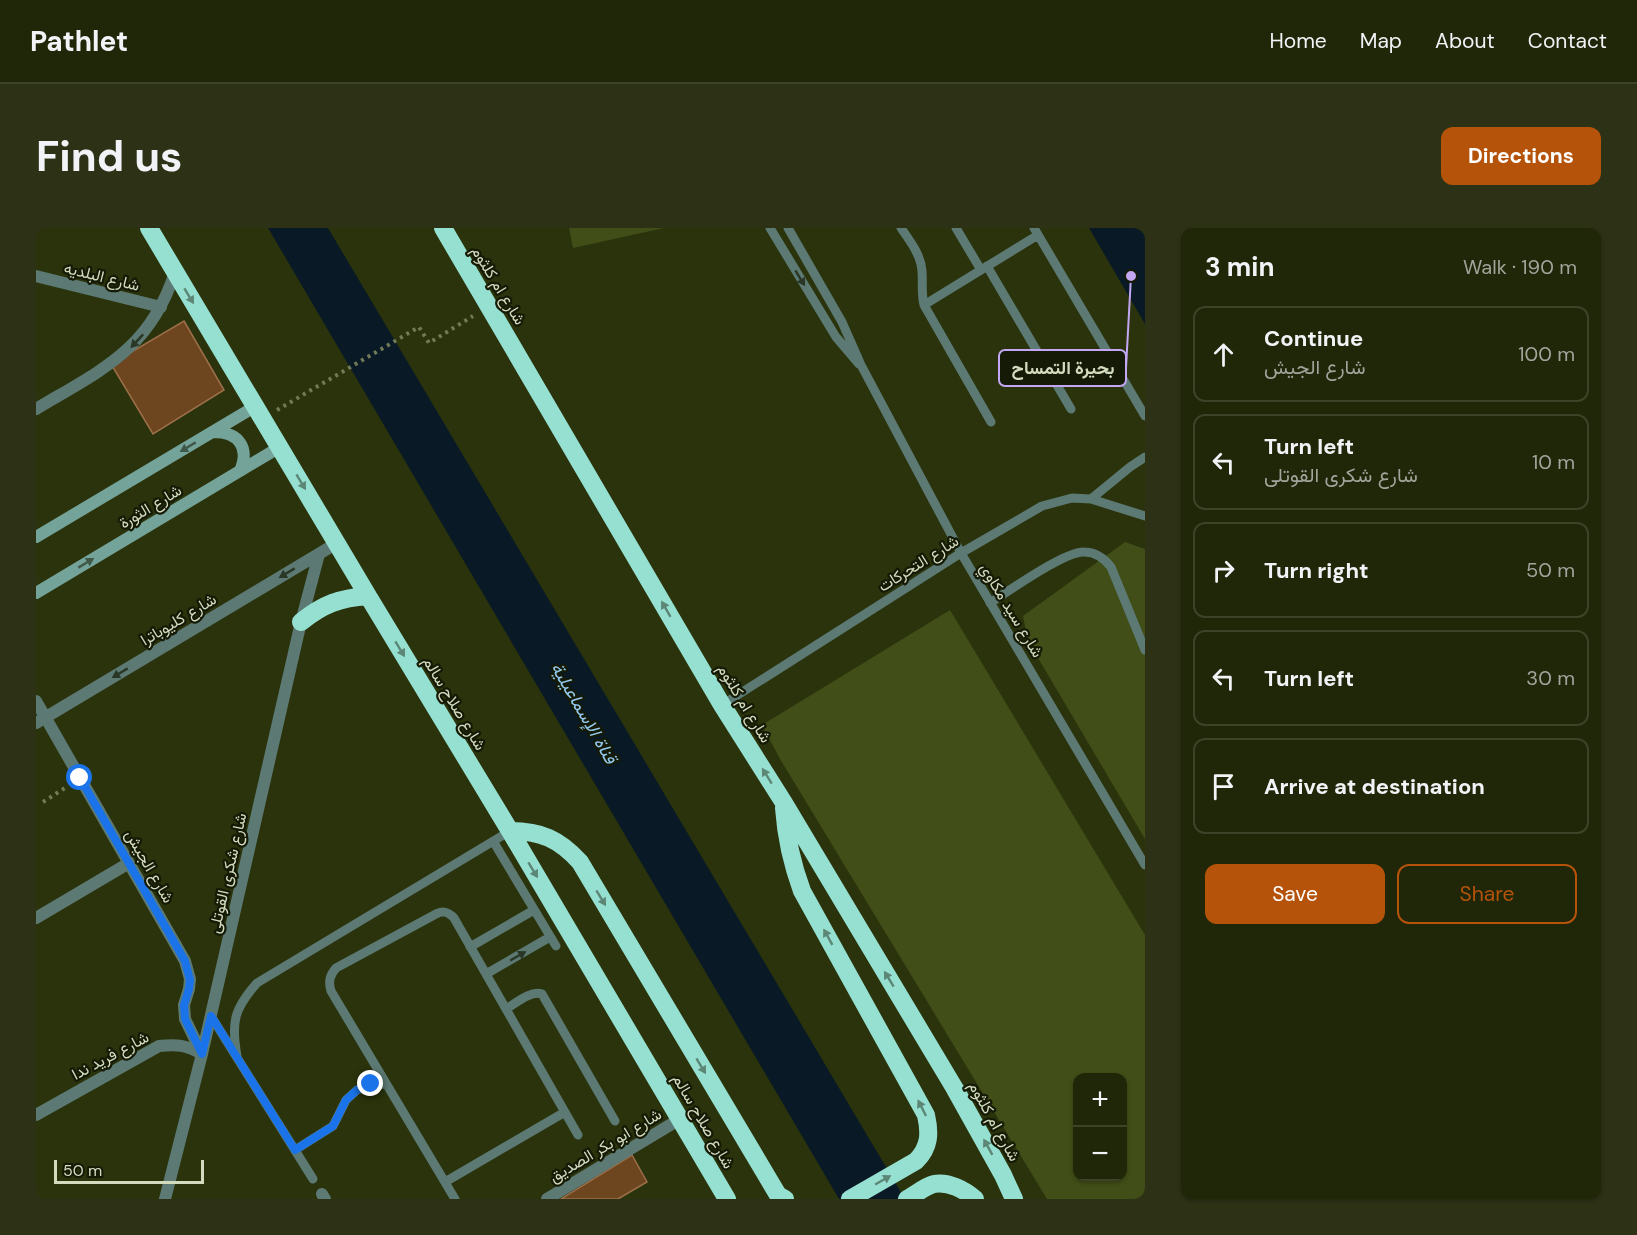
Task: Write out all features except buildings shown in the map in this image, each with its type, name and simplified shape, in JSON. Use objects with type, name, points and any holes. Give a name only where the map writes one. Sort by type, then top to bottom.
[{"type":"highway","name":"شارع صلاح سالم","points":[[149,228],[727,1199]]},
{"type":"highway","name":"شارع ام كلثوم","points":[[443,228],[722,705],[784,803],[955,1089],[1014,1199]]},
{"type":"highway","points":[[301,622],[312,613],[339,600],[368,596]]},
{"type":"highway","points":[[784,803],[787,839],[802,891],[926,1115],[929,1129],[924,1154],[916,1161],[850,1199]]},
{"type":"highway","points":[[510,831],[539,833],[568,849],[580,862],[778,1195],[785,1199]]},
{"type":"highway","points":[[907,1199],[933,1184],[948,1185],[963,1190],[975,1199]]},
{"type":"street","points":[[36,409],[118,358],[142,334],[161,307],[175,272]]},
{"type":"street","name":"شارع البلديه","points":[[36,276],[161,307]]},
{"type":"street","name":"شارع الثورة","points":[[36,537],[214,432],[260,412]]},
{"type":"street","points":[[214,432],[233,435],[240,442],[244,452],[244,462],[240,471]]},
{"type":"street","name":"شارع الثورة","points":[[36,593],[280,447]]},
{"type":"street","name":"شارع كليوباترا","points":[[41,720],[337,543]]},
{"type":"street","name":"شارع شكرى القوتلى","points":[[165,1199],[202,1054],[301,622],[319,554]]},
{"type":"street","name":"شارع الجيش","points":[[36,701],[41,720],[80,778],[185,961],[190,980],[184,1005],[185,1019],[202,1054]]},
{"type":"street","points":[[36,918],[129,863]]},
{"type":"street","name":"شارع فريد ندا","points":[[36,1115],[159,1046],[176,1044],[202,1054]]},
{"type":"street","name":"شارع ابو بكر الصديق","points":[[547,1199],[680,1119]]},
{"type":"lane","name":"شارع سيد مكاوي","points":[[770,228],[836,338],[861,365]]},
{"type":"lane","name":"شارع سيد مكاوي","points":[[788,228],[842,322],[861,365],[961,553],[1145,866]]},
{"type":"lane","points":[[902,228],[921,263],[921,296],[924,305],[991,422]]},
{"type":"lane","points":[[956,228],[984,268],[1071,409]]},
{"type":"lane","points":[[924,305],[1036,232],[1145,416]]},
{"type":"lane","points":[[1091,499],[1145,457]]},
{"type":"lane","name":"شارع التحركات","points":[[722,705],[961,553],[1042,506],[1072,498],[1091,499],[1145,516]]},
{"type":"lane","points":[[990,603],[1066,556],[1082,551],[1091,552],[1106,560],[1111,567],[1145,650]]},
{"type":"lane","points":[[237,1056],[234,1036],[236,1016],[244,998],[257,982],[510,831]]},
{"type":"lane","points":[[493,841],[556,946]]},
{"type":"lane","points":[[470,947],[534,910]]},
{"type":"lane","points":[[455,1199],[331,991],[329,978],[336,968],[440,911],[450,914],[578,1136]]},
{"type":"lane","points":[[486,974],[550,937]]},
{"type":"lane","points":[[506,1009],[532,993],[542,994],[615,1120]]},
{"type":"lane","points":[[211,1016],[313,1179]]},
{"type":"lane","points":[[295,1150],[333,1126],[346,1100],[357,1090],[371,1084],[386,1084]]},
{"type":"lane","points":[[445,1182],[565,1112]]},
{"type":"path","points":[[260,412],[343,373],[420,327],[429,343],[489,306]]},
{"type":"path","points":[[43,802],[80,778]]},
{"type":"green space","points":[[569,228],[664,228],[573,248]]},
{"type":"green space","points":[[1125,542],[1145,549],[1145,839],[1028,641],[1023,616]]},
{"type":"green space","points":[[950,610],[1145,935],[1145,1199],[1047,1199],[780,759],[762,725]]},
{"type":"water","name":"قناة الإسماعيلية","points":[[268,228],[328,228],[905,1199],[839,1199]]},
{"type":"water","points":[[1089,228],[1145,228],[1145,324]]},
{"type":"place","name":"بحيرة التمساح","points":[[1131,276]]},
{"type":"route","points":[[80,778],[189,970],[189,989],[184,1005],[185,1019],[202,1054],[211,1016],[295,1150],[333,1126],[346,1100],[357,1090],[371,1084]]}]
